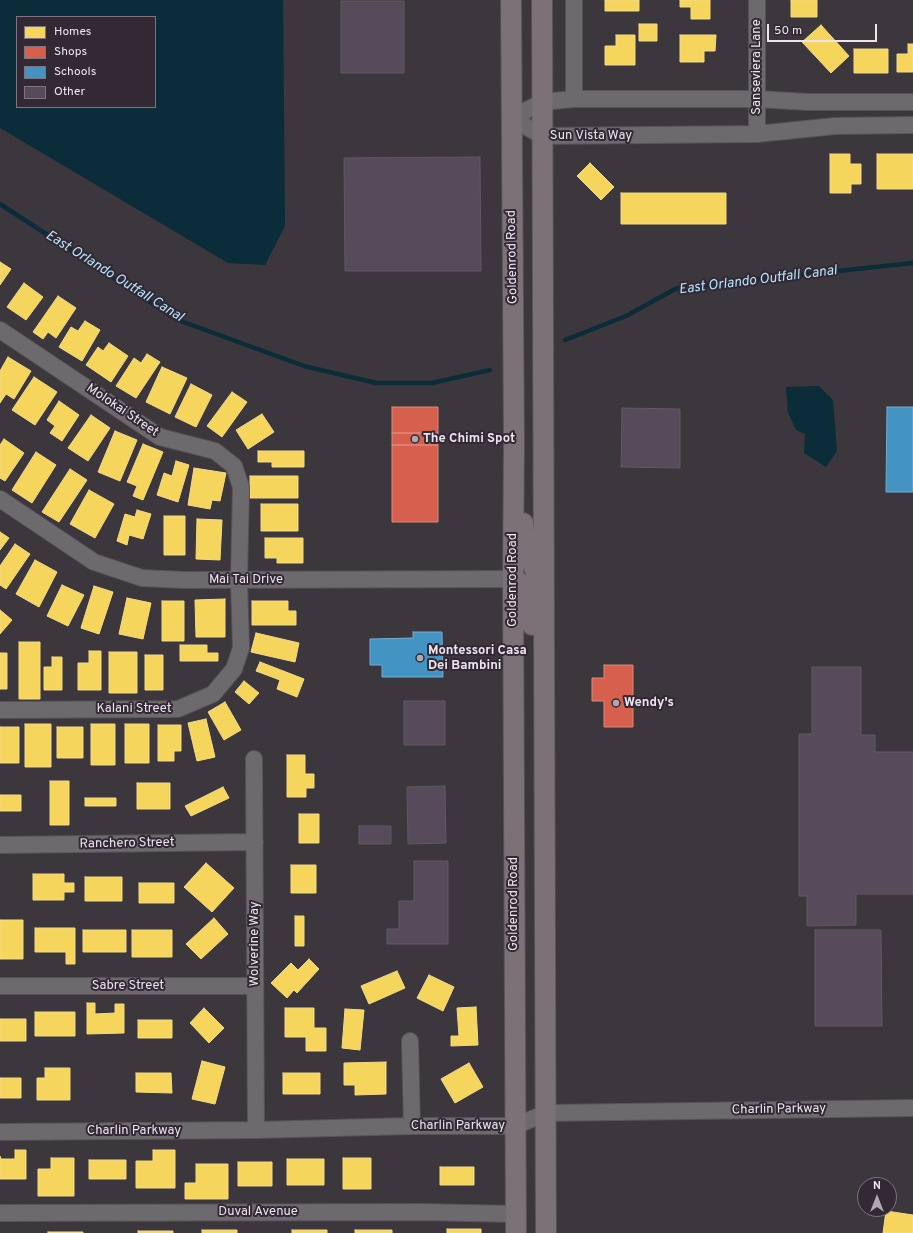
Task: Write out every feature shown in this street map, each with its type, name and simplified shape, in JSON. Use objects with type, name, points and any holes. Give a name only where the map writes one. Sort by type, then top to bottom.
[{"type":"main road","name":"Goldenrod Road","points":[[511,0],[514,442],[512,579],[516,1224]]},
{"type":"main road","points":[[542,0],[546,1233]]},
{"type":"main road","points":[[514,442],[521,447],[522,455],[524,536],[532,564],[539,578],[543,581]]},
{"type":"main road","points":[[512,579],[522,584],[529,596],[532,610],[532,713],[534,719],[544,730]]},
{"type":"street","points":[[574,0],[574,99]]},
{"type":"street","name":"Sanseviera Lane","points":[[756,0],[757,134]]},
{"type":"street","points":[[512,118],[542,102],[574,99],[757,99],[808,102],[913,102]]},
{"type":"street","name":"Sun Vista Way","points":[[512,118],[542,136],[757,134],[835,126],[913,125]]},
{"type":"street","name":"Molokai Street","points":[[0,330],[160,437],[216,451],[234,466],[241,487],[239,580]]},
{"type":"street","name":"Mai Tai Drive","points":[[0,499],[94,562],[142,578],[183,580],[512,579]]},
{"type":"street","name":"Kalani Street","points":[[0,710],[178,709],[213,694],[234,669],[241,648],[239,580]]},
{"type":"street","name":"Wolverine Way","points":[[254,759],[256,1130]]},
{"type":"street","name":"Ranchero Street","points":[[0,845],[255,842]]},
{"type":"street","name":"Sabre Street","points":[[0,986],[255,986]]},
{"type":"street","points":[[410,1041],[412,1126]]},
{"type":"street","name":"Charlin Parkway","points":[[0,1132],[515,1126],[546,1113],[913,1108]]},
{"type":"street","name":"Duval Avenue","points":[[0,1214],[419,1212],[516,1224]]},
{"type":"water","points":[[0,0],[283,0],[285,226],[265,265],[228,263],[0,128]]},
{"type":"water","points":[[819,386],[833,400],[837,451],[826,467],[804,453],[805,434],[796,430],[788,413],[786,387]]},
{"type":"building: Homes","points":[[605,0],[639,0],[639,11],[605,11]]},
{"type":"building: Homes","points":[[680,0],[710,0],[710,19],[691,19],[691,7],[680,7]]},
{"type":"building: Homes","points":[[791,0],[817,0],[817,17],[791,17]]},
{"type":"building: Homes","points":[[639,24],[657,24],[657,41],[639,41]]},
{"type":"building: Homes","points":[[821,25],[849,56],[831,73],[802,42]]},
{"type":"building: Homes","points":[[616,35],[635,35],[635,65],[605,65],[605,46],[616,46]]},
{"type":"building: Homes","points":[[680,35],[716,35],[715,51],[704,51],[704,62],[680,62]]},
{"type":"building: Homes","points":[[908,44],[913,44],[913,72],[897,72],[897,54],[908,54]]},
{"type":"building: Homes","points":[[854,49],[888,49],[888,73],[854,73]]},
{"type":"building: Homes","points":[[830,154],[850,154],[850,164],[861,164],[861,184],[851,184],[851,193],[830,193]]},
{"type":"building: Homes","points":[[877,154],[913,154],[913,189],[877,189]]},
{"type":"building: Homes","points":[[590,163],[614,187],[601,200],[577,176]]},
{"type":"building: Homes","points":[[621,193],[726,193],[726,224],[621,224]]},
{"type":"building: Homes","points":[[0,262],[11,269],[0,285]]},
{"type":"building: Homes","points":[[24,283],[43,297],[26,320],[7,307]]},
{"type":"building: Homes","points":[[58,296],[76,308],[56,338],[48,332],[43,339],[33,332]]},
{"type":"building: Homes","points":[[85,321],[100,330],[82,361],[59,347],[71,327],[78,331]]},
{"type":"building: Homes","points":[[109,343],[128,356],[111,382],[86,365],[98,347],[103,351]]},
{"type":"building: Homes","points":[[147,354],[160,362],[136,398],[116,386],[134,358],[141,363]]},
{"type":"building: Homes","points":[[8,357],[31,371],[14,399],[6,394],[0,403],[0,371]]},
{"type":"building: Homes","points":[[162,367],[187,378],[170,414],[146,402]]},
{"type":"building: Homes","points":[[34,377],[57,392],[35,425],[12,410]]},
{"type":"building: Homes","points":[[191,384],[212,395],[196,427],[175,417]]},
{"type":"building: Homes","points":[[232,392],[247,402],[222,437],[207,426]]},
{"type":"building: Homes","points":[[59,401],[79,415],[62,441],[50,433],[55,426],[47,420]]},
{"type":"building: Homes","points":[[262,414],[274,432],[248,449],[236,430]]},
{"type":"building: Homes","points":[[91,415],[110,428],[88,461],[68,448]]},
{"type":"building: Homes","points":[[115,431],[137,440],[120,481],[98,472]]},
{"type":"building: Homes","points":[[4,439],[24,453],[5,481],[0,478],[0,445]]},
{"type":"building: Homes","points":[[143,444],[163,452],[143,500],[133,496],[137,486],[127,482]]},
{"type":"building: Homes","points":[[258,451],[304,451],[304,467],[272,467],[272,462],[258,462]]},
{"type":"building: Homes","points":[[36,452],[56,465],[32,503],[12,490]]},
{"type":"building: Homes","points":[[176,461],[189,465],[178,502],[157,495],[164,473],[172,476]]},
{"type":"building: Homes","points":[[194,468],[226,473],[220,501],[212,500],[210,509],[188,505]]},
{"type":"building: Homes","points":[[70,469],[87,480],[59,522],[42,512]]},
{"type":"building: Homes","points":[[250,476],[298,476],[298,498],[250,498]]},
{"type":"building: Homes","points":[[89,490],[114,504],[95,538],[70,524]]},
{"type":"building: Homes","points":[[261,504],[298,504],[298,531],[261,531]]},
{"type":"building: Homes","points":[[137,510],[151,514],[143,539],[129,535],[127,545],[117,541],[125,514],[135,517]]},
{"type":"building: Homes","points":[[164,516],[185,516],[185,555],[164,555]]},
{"type":"building: Homes","points":[[197,519],[222,520],[220,560],[196,559]]},
{"type":"building: Homes","points":[[0,532],[9,538],[0,550]]},
{"type":"building: Homes","points":[[265,538],[303,538],[303,563],[277,563],[277,558],[265,558]]},
{"type":"building: Homes","points":[[15,544],[30,554],[6,589],[0,585],[0,566]]},
{"type":"building: Homes","points":[[35,560],[57,572],[39,607],[16,594]]},
{"type":"building: Homes","points":[[62,585],[84,595],[68,626],[47,616]]},
{"type":"building: Homes","points":[[94,586],[113,592],[99,634],[81,628]]},
{"type":"building: Homes","points":[[127,598],[151,603],[143,639],[119,634]]},
{"type":"building: Homes","points":[[225,599],[225,637],[196,637],[195,600]]},
{"type":"building: Homes","points":[[162,601],[184,601],[184,641],[162,641]]},
{"type":"building: Homes","points":[[252,601],[288,601],[288,611],[296,611],[296,625],[252,625]]},
{"type":"building: Homes","points":[[0,610],[12,620],[0,634]]},
{"type":"building: Homes","points":[[256,633],[299,643],[295,662],[251,652]]},
{"type":"building: Homes","points":[[19,642],[40,642],[40,699],[19,699]]},
{"type":"building: Homes","points":[[180,645],[207,645],[207,653],[218,653],[218,661],[180,661]]},
{"type":"building: Homes","points":[[89,651],[101,651],[101,690],[78,690],[78,663],[89,663]]},
{"type":"building: Homes","points":[[109,652],[137,652],[137,693],[109,693]]},
{"type":"building: Homes","points":[[0,653],[7,653],[7,689],[0,689]]},
{"type":"building: Homes","points":[[145,655],[163,655],[163,690],[145,690]]},
{"type":"building: Homes","points":[[52,657],[62,657],[62,690],[44,690],[44,667],[52,667]]},
{"type":"building: Homes","points":[[260,662],[304,679],[297,697],[277,689],[280,680],[256,671]]},
{"type":"building: Homes","points":[[244,681],[259,693],[249,704],[235,692]]},
{"type":"building: Homes","points":[[225,702],[241,730],[224,740],[208,712]]},
{"type":"building: Homes","points":[[206,719],[215,757],[197,761],[188,723]]},
{"type":"building: Homes","points":[[25,724],[51,724],[51,767],[25,767]]},
{"type":"building: Homes","points":[[91,724],[115,724],[115,765],[91,765]]},
{"type":"building: Homes","points":[[125,724],[149,724],[149,763],[125,763]]},
{"type":"building: Homes","points":[[158,725],[181,725],[181,751],[174,751],[174,761],[158,761]]},
{"type":"building: Homes","points":[[0,727],[19,727],[19,763],[0,763]]},
{"type":"building: Homes","points":[[57,727],[83,727],[83,758],[57,758]]},
{"type":"building: Homes","points":[[287,755],[305,755],[305,774],[314,774],[314,788],[306,788],[306,797],[287,797]]},
{"type":"building: Homes","points":[[50,781],[69,781],[69,825],[50,825]]},
{"type":"building: Homes","points":[[137,783],[170,783],[170,809],[137,809]]},
{"type":"building: Homes","points":[[223,787],[229,798],[191,816],[185,806]]},
{"type":"building: Homes","points":[[0,795],[21,795],[21,811],[0,811]]},
{"type":"building: Homes","points":[[85,798],[116,798],[116,806],[85,806]]},
{"type":"building: Homes","points":[[299,814],[319,814],[319,843],[299,843]]},
{"type":"building: Homes","points":[[206,863],[234,888],[212,912],[184,887]]},
{"type":"building: Homes","points":[[291,865],[316,865],[316,893],[291,893]]},
{"type":"building: Homes","points":[[33,874],[64,874],[64,883],[74,883],[74,892],[64,892],[64,900],[33,900]]},
{"type":"building: Homes","points":[[85,877],[122,877],[122,901],[85,901]]},
{"type":"building: Homes","points":[[139,883],[174,883],[174,903],[139,903]]},
{"type":"building: Homes","points":[[295,916],[304,916],[304,946],[295,946]]},
{"type":"building: Homes","points":[[214,918],[228,934],[201,959],[186,944]]},
{"type":"building: Homes","points":[[0,920],[23,920],[23,959],[0,959]]},
{"type":"building: Homes","points":[[35,928],[75,928],[75,964],[66,964],[66,952],[35,952]]},
{"type":"building: Homes","points":[[83,930],[126,930],[126,952],[83,952]]},
{"type":"building: Homes","points":[[132,930],[172,930],[172,957],[132,957]]},
{"type":"building: Homes","points":[[309,959],[319,969],[297,993],[294,990],[287,998],[271,983],[291,963],[298,970]]},
{"type":"building: Homes","points":[[397,971],[405,988],[369,1004],[361,986]]},
{"type":"building: Homes","points":[[429,975],[454,987],[443,1011],[417,998]]},
{"type":"building: Homes","points":[[87,1003],[95,1003],[95,1014],[115,1013],[115,1004],[124,1004],[124,1033],[87,1034]]},
{"type":"building: Homes","points":[[476,1007],[478,1045],[451,1046],[451,1036],[459,1036],[457,1008]]},
{"type":"building: Homes","points":[[204,1008],[224,1028],[209,1043],[190,1023]]},
{"type":"building: Homes","points":[[285,1008],[314,1008],[314,1028],[326,1028],[326,1051],[306,1051],[306,1037],[285,1037]]},
{"type":"building: Homes","points":[[345,1009],[364,1010],[360,1050],[342,1048]]},
{"type":"building: Homes","points":[[35,1012],[75,1012],[75,1036],[35,1036]]},
{"type":"building: Homes","points":[[0,1019],[26,1019],[26,1041],[0,1041]]},
{"type":"building: Homes","points":[[138,1020],[172,1020],[172,1038],[138,1038]]},
{"type":"building: Homes","points":[[202,1061],[225,1067],[215,1104],[192,1099]]},
{"type":"building: Homes","points":[[386,1062],[386,1094],[355,1095],[355,1085],[344,1085],[344,1063]]},
{"type":"building: Homes","points":[[469,1063],[483,1087],[455,1103],[441,1079]]},
{"type":"building: Homes","points":[[45,1068],[70,1068],[70,1100],[37,1100],[37,1078],[45,1078]]},
{"type":"building: Homes","points":[[136,1073],[171,1073],[172,1093],[136,1092]]},
{"type":"building: Homes","points":[[283,1073],[320,1073],[320,1094],[283,1094]]},
{"type":"building: Homes","points":[[0,1078],[21,1078],[21,1098],[0,1098]]},
{"type":"building: Homes","points":[[15,1150],[26,1150],[26,1179],[0,1179],[0,1156],[1,1159],[15,1159]]},
{"type":"building: Homes","points":[[153,1150],[175,1150],[175,1188],[136,1188],[136,1161],[153,1161]]},
{"type":"building: Homes","points":[[51,1158],[74,1158],[74,1196],[38,1196],[38,1169],[51,1169]]},
{"type":"building: Homes","points":[[343,1158],[371,1158],[371,1189],[343,1189]]},
{"type":"building: Homes","points":[[287,1159],[324,1159],[324,1185],[287,1185]]},
{"type":"building: Homes","points":[[89,1160],[126,1160],[126,1179],[89,1179]]},
{"type":"building: Homes","points":[[238,1162],[272,1162],[272,1186],[238,1186]]},
{"type":"building: Homes","points":[[196,1164],[228,1164],[228,1199],[185,1199],[185,1183],[196,1183]]},
{"type":"building: Homes","points":[[440,1167],[474,1167],[474,1185],[440,1185]]},
{"type":"building: Homes","points":[[897,1213],[913,1215],[913,1233],[883,1233],[885,1217],[897,1217]]},
{"type":"building: Homes","points":[[447,1229],[481,1229],[481,1233],[447,1233]]},
{"type":"building: Homes","points":[[202,1230],[237,1230],[237,1233],[202,1233]]},
{"type":"building: Homes","points":[[292,1230],[327,1230],[327,1233],[292,1233]]},
{"type":"building: Homes","points":[[355,1230],[392,1230],[392,1233],[355,1233]]},
{"type":"building: Homes","points":[[138,1231],[173,1231],[173,1233],[138,1233]]},
{"type":"building: Homes","points":[[83,1232],[83,1233],[48,1233]]},
{"type":"building: Shops","points":[[392,407],[438,407],[438,433],[392,433]]},
{"type":"building: Shops","name":"The Chimi Spot","points":[[392,433],[438,433],[438,445],[392,445]]},
{"type":"building: Shops","points":[[392,445],[438,445],[438,522],[392,522]]},
{"type":"building: Shops","points":[[604,665],[633,665],[633,727],[604,727],[604,701],[592,701],[592,678],[604,678]]},
{"type":"building: Schools","points":[[887,407],[913,407],[913,492],[886,492]]},
{"type":"building: Schools","points":[[413,632],[442,632],[443,677],[382,677],[382,665],[370,665],[370,639],[413,638]]},
{"type":"building: Other","points":[[341,1],[404,1],[404,73],[341,73]]},
{"type":"building: Other","points":[[480,157],[481,271],[345,271],[344,158]]},
{"type":"building: Other","points":[[622,408],[680,409],[680,468],[621,467]]},
{"type":"building: Other","points":[[812,667],[861,667],[861,735],[875,735],[875,752],[913,752],[913,894],[856,894],[856,925],[807,926],[807,896],[799,896],[799,734],[812,734]]},
{"type":"building: Other","points":[[404,701],[445,701],[445,745],[404,745]]},
{"type":"building: Other","points":[[445,786],[446,843],[408,844],[407,787]]},
{"type":"building: Other","points":[[359,826],[391,826],[391,844],[359,844]]},
{"type":"building: Other","points":[[414,861],[448,861],[448,944],[387,944],[387,929],[399,929],[399,901],[414,901]]},
{"type":"building: Other","points":[[815,930],[881,930],[882,1026],[815,1026]]},
{"type":"waterway","name":"East Orlando Outfall Canal","points":[[0,204],[178,320],[304,366],[376,383],[432,383],[490,370]]},
{"type":"waterway","name":"East Orlando Outfall Canal","points":[[565,340],[626,316],[677,288],[913,263]]},
{"type":"place","name":"The Chimi Spot","points":[[415,439]]},
{"type":"place","name":"Montessori Casa Dei Bambini","points":[[420,658]]},
{"type":"place","name":"Wendy's","points":[[616,703]]}]
